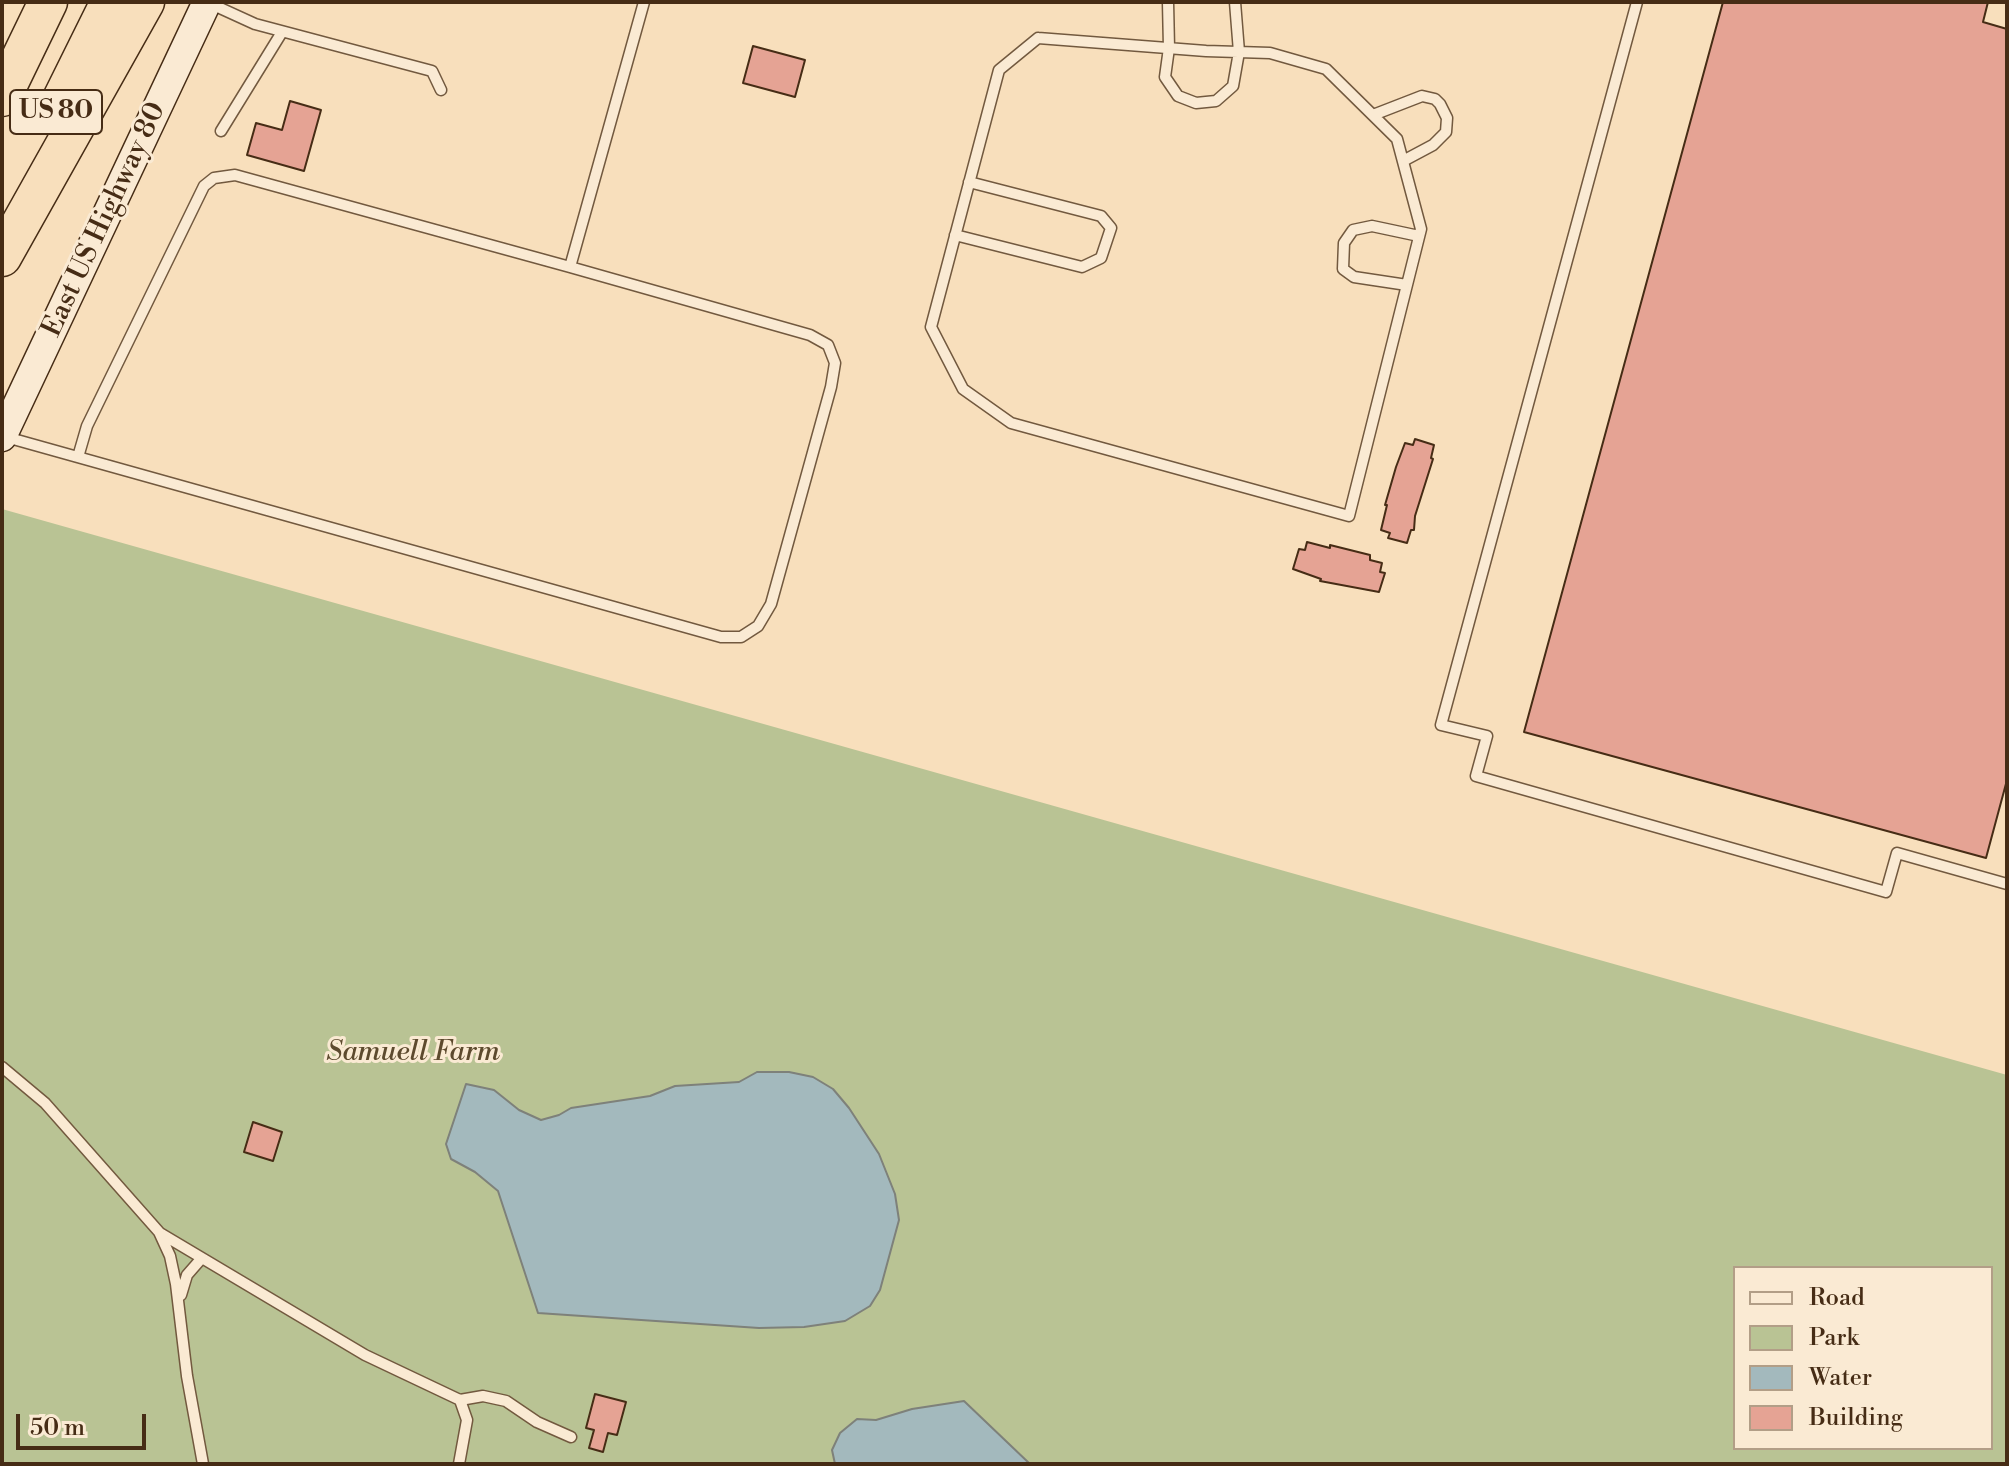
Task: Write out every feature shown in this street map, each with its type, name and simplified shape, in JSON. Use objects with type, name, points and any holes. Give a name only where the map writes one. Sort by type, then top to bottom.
[{"type":"highway","name":"US 80","points":[[2,97],[48,2]]},
{"type":"highway","name":"US 80","points":[[2,222],[110,2]]},
{"type":"highway","points":[[2,257],[145,2]]},
{"type":"main road","name":"East US Highway 80","points":[[2,436],[207,2]]},
{"type":"lane","points":[[207,2],[255,24],[432,71],[441,90]]},
{"type":"lane","points":[[570,267],[644,2]]},
{"type":"lane","points":[[1168,2],[1169,48],[1165,77],[1178,96],[1196,103],[1216,101],[1233,86],[1239,52],[1235,2]]},
{"type":"lane","points":[[1637,2],[1441,725],[1487,736],[1476,776],[1871,888],[1886,892],[1897,853],[2007,884]]},
{"type":"lane","points":[[221,131],[282,32]]},
{"type":"lane","points":[[1038,38],[1239,52],[1270,53],[1326,69],[1397,139],[1421,229],[1349,516],[1011,423],[963,389],[931,327],[999,70],[1038,38]]},
{"type":"lane","points":[[1373,115],[1422,96],[1435,99],[1440,104],[1447,118],[1446,132],[1433,145],[1403,161]]},
{"type":"lane","points":[[2,436],[721,637],[741,637],[758,626],[771,604],[835,363],[828,345],[810,335],[235,175],[214,178],[204,186],[87,426],[78,457]]},
{"type":"lane","points":[[955,235],[1082,267],[1101,258],[1111,228],[1101,216],[969,182]]},
{"type":"lane","points":[[1407,285],[1354,277],[1343,269],[1344,243],[1353,230],[1372,226],[1419,236]]},
{"type":"lane","points":[[2,1067],[45,1103],[159,1232],[365,1355],[460,1400],[483,1396],[506,1401],[537,1422],[571,1437]]},
{"type":"lane","points":[[159,1232],[170,1256],[203,1464]]},
{"type":"lane","points":[[179,1304],[187,1275],[201,1259]]},
{"type":"lane","points":[[459,1464],[467,1420],[460,1400]]},
{"type":"green space","name":"Samuell Farm","points":[[2,509],[2007,1075],[2007,1464],[2,1464]]},
{"type":"water","points":[[757,1072],[789,1072],[813,1077],[833,1089],[879,1154],[895,1194],[899,1220],[880,1290],[870,1306],[845,1321],[804,1327],[759,1328],[538,1313],[498,1191],[475,1172],[451,1159],[446,1144],[466,1084],[494,1090],[519,1110],[541,1120],[571,1108],[650,1096],[675,1086],[739,1082]]},
{"type":"water","points":[[964,1401],[1030,1464],[835,1464],[832,1450],[840,1433],[857,1419],[876,1420],[912,1409]]},
{"type":"building","points":[[1723,2],[1988,2],[1983,22],[2007,29],[2007,780],[1986,858],[1524,732]]},
{"type":"building","points":[[753,46],[805,60],[795,97],[743,83]]},
{"type":"building","points":[[290,101],[321,110],[304,171],[247,155],[256,123],[282,130]]},
{"type":"building","points":[[1415,439],[1434,445],[1433,459],[1415,516],[1414,530],[1411,530],[1407,543],[1388,538],[1390,533],[1381,530],[1396,467],[1405,443],[1413,445]]},
{"type":"building","points":[[1307,542],[1370,555],[1370,560],[1382,563],[1380,572],[1385,573],[1379,592],[1320,581],[1293,569],[1299,549],[1305,550]]},
{"type":"building","points":[[253,1122],[282,1132],[273,1161],[244,1152]]},
{"type":"building","points":[[595,1394],[626,1402],[617,1435],[608,1433],[603,1452],[589,1448],[594,1430],[586,1428]]}]
